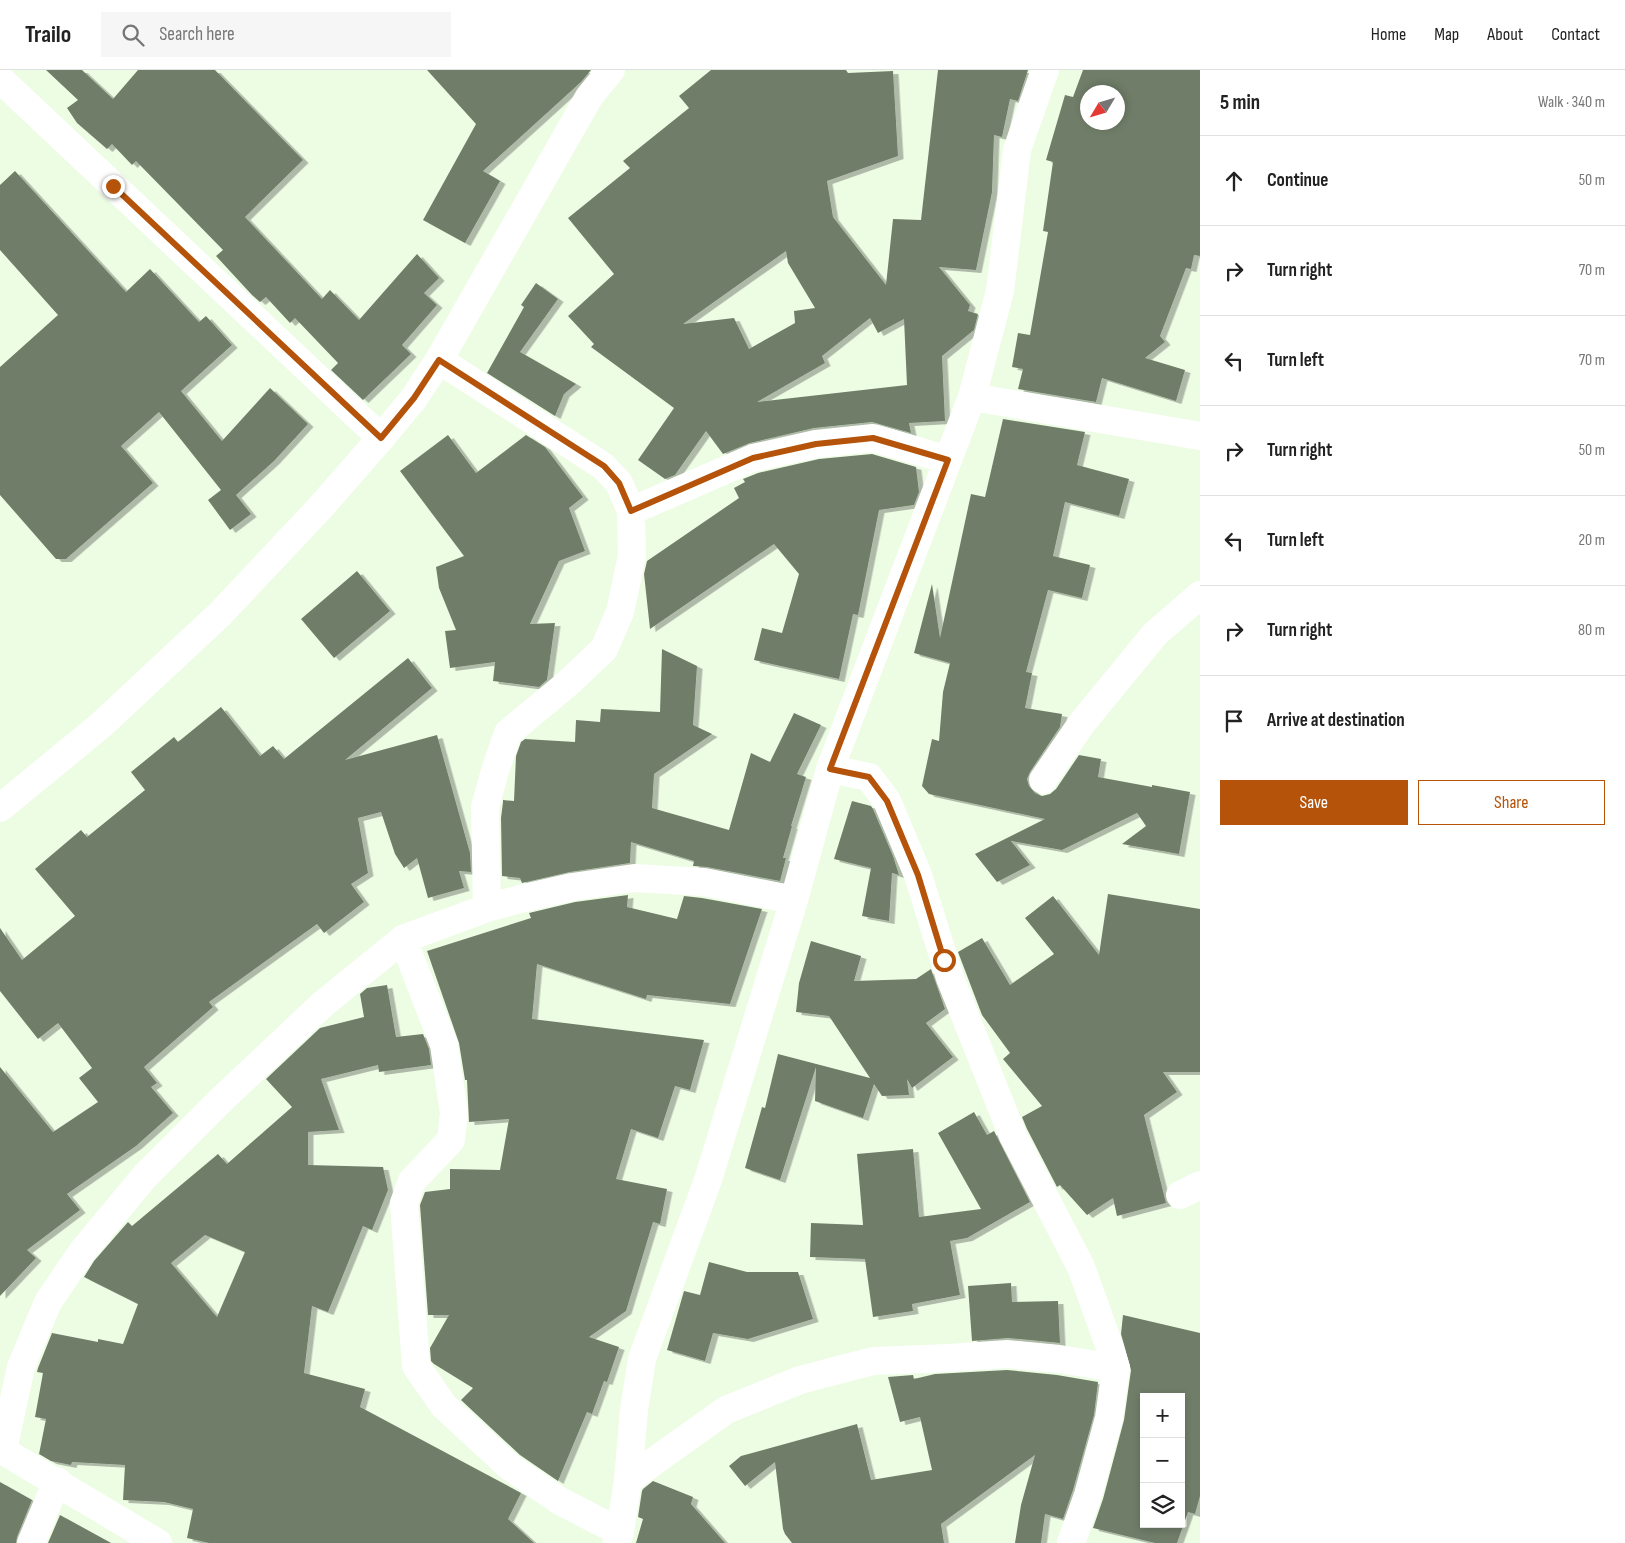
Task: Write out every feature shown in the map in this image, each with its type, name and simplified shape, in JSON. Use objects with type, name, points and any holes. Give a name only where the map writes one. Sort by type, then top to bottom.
[{"type":"street","points":[[0,808],[101,725],[220,614],[319,509],[381,438],[414,398],[439,360],[589,97],[611,70]]},
{"type":"street","points":[[403,939],[444,1045],[454,1113],[451,1140],[412,1181],[404,1203],[416,1366],[444,1406],[510,1467],[619,1538],[628,1480],[634,1410],[642,1359],[708,1180],[794,900],[830,769],[972,397],[1000,291],[1017,150],[1045,70]]},
{"type":"street","points":[[0,80],[381,438]]},
{"type":"street","points":[[439,360],[604,466],[619,483],[631,511],[632,556],[620,612],[604,649],[568,684],[508,733],[485,807],[487,908]]},
{"type":"street","points":[[972,397],[1200,436]]},
{"type":"street","points":[[631,511],[753,458],[816,444],[873,438],[948,460]]},
{"type":"street","points":[[1044,780],[1082,723],[1155,634],[1200,595]]},
{"type":"street","points":[[830,769],[869,777],[887,801],[918,875],[950,978],[1013,1136],[1081,1267],[1110,1348],[1116,1368],[1109,1418],[1088,1496],[1071,1543]]},
{"type":"street","points":[[158,1543],[1,1449],[21,1367],[48,1302],[82,1252],[145,1176],[220,1101],[323,1004],[403,939],[487,908],[572,886],[634,878],[704,882],[794,900]]},
{"type":"street","points":[[628,1480],[726,1410],[800,1380],[873,1361],[1007,1354],[1059,1359],[1116,1368]]},
{"type":"street","points":[[31,1543],[57,1481]]},
{"type":"building","points":[[46,70],[82,70],[113,99],[138,70],[215,70],[303,160],[245,217],[322,299],[330,290],[359,320],[417,254],[439,278],[424,293],[437,305],[402,345],[411,354],[363,400],[331,370],[338,363],[295,318],[290,323],[266,297],[260,302],[252,295],[216,256],[223,250],[136,161],[132,165],[112,144],[107,149],[77,123],[67,108],[78,100]]},
{"type":"building","points":[[427,70],[591,70],[581,82],[483,171],[500,181],[465,243],[423,220],[476,124]]},
{"type":"building","points":[[711,70],[846,70],[848,73],[893,71],[898,156],[827,181],[833,217],[886,285],[893,219],[921,220],[938,70],[1028,70],[1018,101],[1010,99],[1002,137],[994,135],[992,192],[976,270],[939,267],[970,305],[968,311],[978,314],[974,330],[942,356],[945,421],[909,423],[911,433],[872,422],[814,428],[750,443],[723,454],[706,431],[675,475],[665,479],[638,460],[674,408],[591,347],[594,344],[568,316],[614,274],[568,218],[630,168],[623,161],[689,108],[679,96]],"holes":[[[786,251],[788,263],[815,308],[794,311],[795,323],[749,349],[734,318],[683,324]],[[870,318],[878,333],[904,319],[907,385],[757,402],[825,363],[822,356]]]},
{"type":"building","points":[[1083,70],[1200,70],[1200,256],[1194,255],[1191,269],[1186,268],[1160,336],[1165,342],[1145,358],[1185,370],[1176,401],[1102,378],[1096,402],[1018,389],[1023,369],[1012,367],[1018,333],[1030,335],[1048,232],[1043,231],[1053,162],[1046,160],[1065,95],[1073,97]]},
{"type":"building","points":[[15,171],[126,292],[150,269],[199,322],[206,316],[232,345],[181,391],[222,441],[270,388],[308,424],[274,461],[236,495],[251,514],[230,530],[208,500],[221,490],[159,412],[121,446],[153,483],[66,559],[56,559],[0,495],[0,367],[58,315],[0,250],[0,185]]},
{"type":"building","points":[[536,283],[558,299],[520,352],[576,384],[564,394],[555,416],[487,373],[524,307],[521,305]]},
{"type":"building","points":[[1003,419],[1085,432],[1077,465],[1129,479],[1119,516],[1065,502],[1053,556],[1090,565],[1082,598],[1048,590],[1026,672],[1032,673],[1025,708],[1062,714],[1060,727],[1030,772],[1027,779],[1029,786],[1035,793],[1042,796],[1050,794],[1056,789],[1079,755],[1101,759],[1098,777],[1190,792],[1179,854],[1122,844],[1146,826],[1137,813],[1062,850],[1011,841],[1030,865],[997,882],[975,854],[1045,819],[929,794],[922,786],[932,739],[939,741],[943,692],[950,663],[914,653],[932,584],[940,638],[971,494],[985,497]]},
{"type":"building","points":[[448,435],[476,473],[526,435],[545,447],[583,497],[569,508],[585,551],[559,561],[530,624],[555,623],[547,680],[539,687],[493,681],[495,662],[450,668],[445,631],[456,630],[439,588],[436,567],[464,556],[400,471]]},
{"type":"building","points":[[872,454],[916,467],[919,492],[914,505],[879,510],[858,615],[853,614],[839,679],[754,660],[762,628],[782,633],[799,574],[774,544],[650,629],[644,574],[647,561],[739,498],[734,488],[745,482],[743,479],[758,473],[819,459]]},
{"type":"building","points":[[357,571],[390,611],[334,658],[301,619]]},
{"type":"building","points":[[662,649],[697,666],[693,725],[712,734],[654,774],[652,808],[729,830],[751,753],[770,762],[794,713],[821,725],[797,774],[806,777],[783,858],[786,858],[780,881],[693,866],[694,861],[631,842],[630,863],[570,872],[522,883],[520,878],[502,876],[501,818],[503,800],[514,801],[516,756],[521,742],[525,739],[575,742],[576,720],[600,722],[601,709],[660,712]]},
{"type":"building","points":[[408,658],[432,688],[345,760],[437,735],[470,853],[471,872],[459,871],[464,888],[428,898],[417,858],[404,868],[395,854],[381,812],[358,818],[368,873],[351,884],[364,902],[324,933],[317,924],[209,1002],[213,1007],[144,1067],[157,1083],[151,1087],[173,1113],[136,1146],[67,1194],[80,1210],[27,1250],[36,1258],[0,1296],[0,1067],[53,1132],[98,1102],[79,1078],[92,1068],[58,1023],[38,1039],[0,991],[0,928],[22,960],[75,916],[35,869],[81,830],[87,837],[145,790],[131,772],[174,737],[178,742],[221,707],[260,756],[273,746],[284,759]]},
{"type":"building","points":[[852,801],[871,806],[873,809],[899,875],[892,873],[889,921],[862,916],[871,868],[834,859]]},
{"type":"building","points":[[1108,894],[1200,909],[1200,1072],[1163,1072],[1177,1092],[1144,1115],[1166,1203],[1117,1216],[1113,1198],[1087,1215],[1060,1185],[1057,1187],[1022,1117],[1042,1106],[1003,1059],[1010,1053],[982,1015],[958,952],[982,938],[1010,985],[1054,954],[1025,918],[1053,896],[1099,955]]},
{"type":"building","points":[[628,895],[627,907],[677,919],[684,896],[762,909],[730,1004],[647,995],[646,999],[537,964],[532,1019],[704,1040],[690,1090],[675,1086],[658,1138],[631,1129],[616,1179],[667,1189],[660,1224],[653,1222],[626,1311],[589,1337],[619,1347],[607,1382],[604,1381],[592,1414],[587,1412],[558,1481],[520,1455],[461,1400],[473,1388],[431,1361],[430,1348],[449,1315],[428,1315],[420,1205],[425,1192],[450,1189],[450,1169],[500,1170],[509,1119],[469,1122],[467,1080],[465,1080],[459,1043],[427,951],[531,918],[529,913],[575,902]]},
{"type":"building","points":[[811,941],[861,956],[854,981],[916,979],[931,969],[945,1009],[926,1023],[953,1057],[912,1088],[907,1079],[909,1095],[882,1096],[874,1084],[863,1118],[815,1101],[816,1067],[780,1180],[745,1168],[762,1107],[765,1108],[778,1054],[870,1078],[829,1016],[796,1012],[799,983]]},
{"type":"building","points":[[387,985],[396,1037],[423,1034],[429,1049],[431,1065],[379,1072],[378,1065],[321,1079],[339,1130],[308,1132],[308,1165],[383,1167],[388,1190],[372,1230],[363,1226],[328,1312],[312,1306],[304,1373],[365,1389],[360,1407],[521,1493],[508,1519],[534,1543],[209,1543],[187,1538],[193,1509],[164,1502],[123,1500],[125,1465],[72,1462],[71,1465],[51,1461],[39,1454],[46,1419],[35,1417],[43,1373],[37,1372],[52,1333],[98,1342],[98,1339],[123,1344],[138,1304],[84,1277],[94,1261],[128,1222],[132,1226],[218,1154],[227,1164],[292,1107],[266,1079],[320,1028],[364,1017],[360,994],[367,988]],"holes":[[[205,1235],[245,1252],[217,1317],[171,1263]]]},
{"type":"building","points":[[974,1112],[987,1135],[994,1131],[1030,1202],[967,1238],[950,1241],[960,1295],[912,1304],[913,1311],[873,1317],[865,1259],[810,1257],[811,1223],[863,1225],[857,1154],[913,1149],[919,1217],[981,1209],[938,1133]]},
{"type":"building","points":[[709,1262],[747,1272],[798,1272],[813,1319],[748,1339],[713,1333],[705,1361],[667,1350],[684,1291],[700,1295]]},
{"type":"building","points":[[1011,1283],[1012,1302],[1058,1301],[1060,1343],[1008,1338],[972,1341],[968,1286]]},
{"type":"building","points":[[1123,1315],[1200,1333],[1200,1496],[1195,1514],[1188,1512],[1185,1520],[1185,1393],[1140,1393],[1140,1528],[1182,1528],[1177,1543],[1155,1543],[1093,1528],[1103,1499],[1124,1420],[1131,1370],[1121,1334]]},
{"type":"building","points":[[1007,1370],[1057,1375],[1098,1382],[1094,1415],[1063,1519],[1045,1514],[1041,1543],[1015,1543],[1021,1505],[1035,1455],[941,1524],[944,1543],[792,1543],[783,1529],[775,1462],[745,1486],[729,1466],[741,1456],[857,1424],[871,1480],[932,1470],[920,1417],[900,1422],[888,1377],[913,1375],[914,1379],[935,1374]]},
{"type":"building","points":[[653,1481],[693,1497],[691,1504],[725,1543],[636,1543],[643,1519],[638,1517],[642,1491]]},
{"type":"building","points":[[0,1482],[32,1500],[16,1543],[0,1543]]},
{"type":"building","points":[[60,1515],[111,1543],[48,1543]]},
{"type":"route","points":[[113,186],[381,438],[414,398],[439,360],[604,466],[619,483],[631,511],[753,458],[816,444],[873,438],[948,460],[830,769],[869,777],[887,801],[918,875],[944,960]]}]
